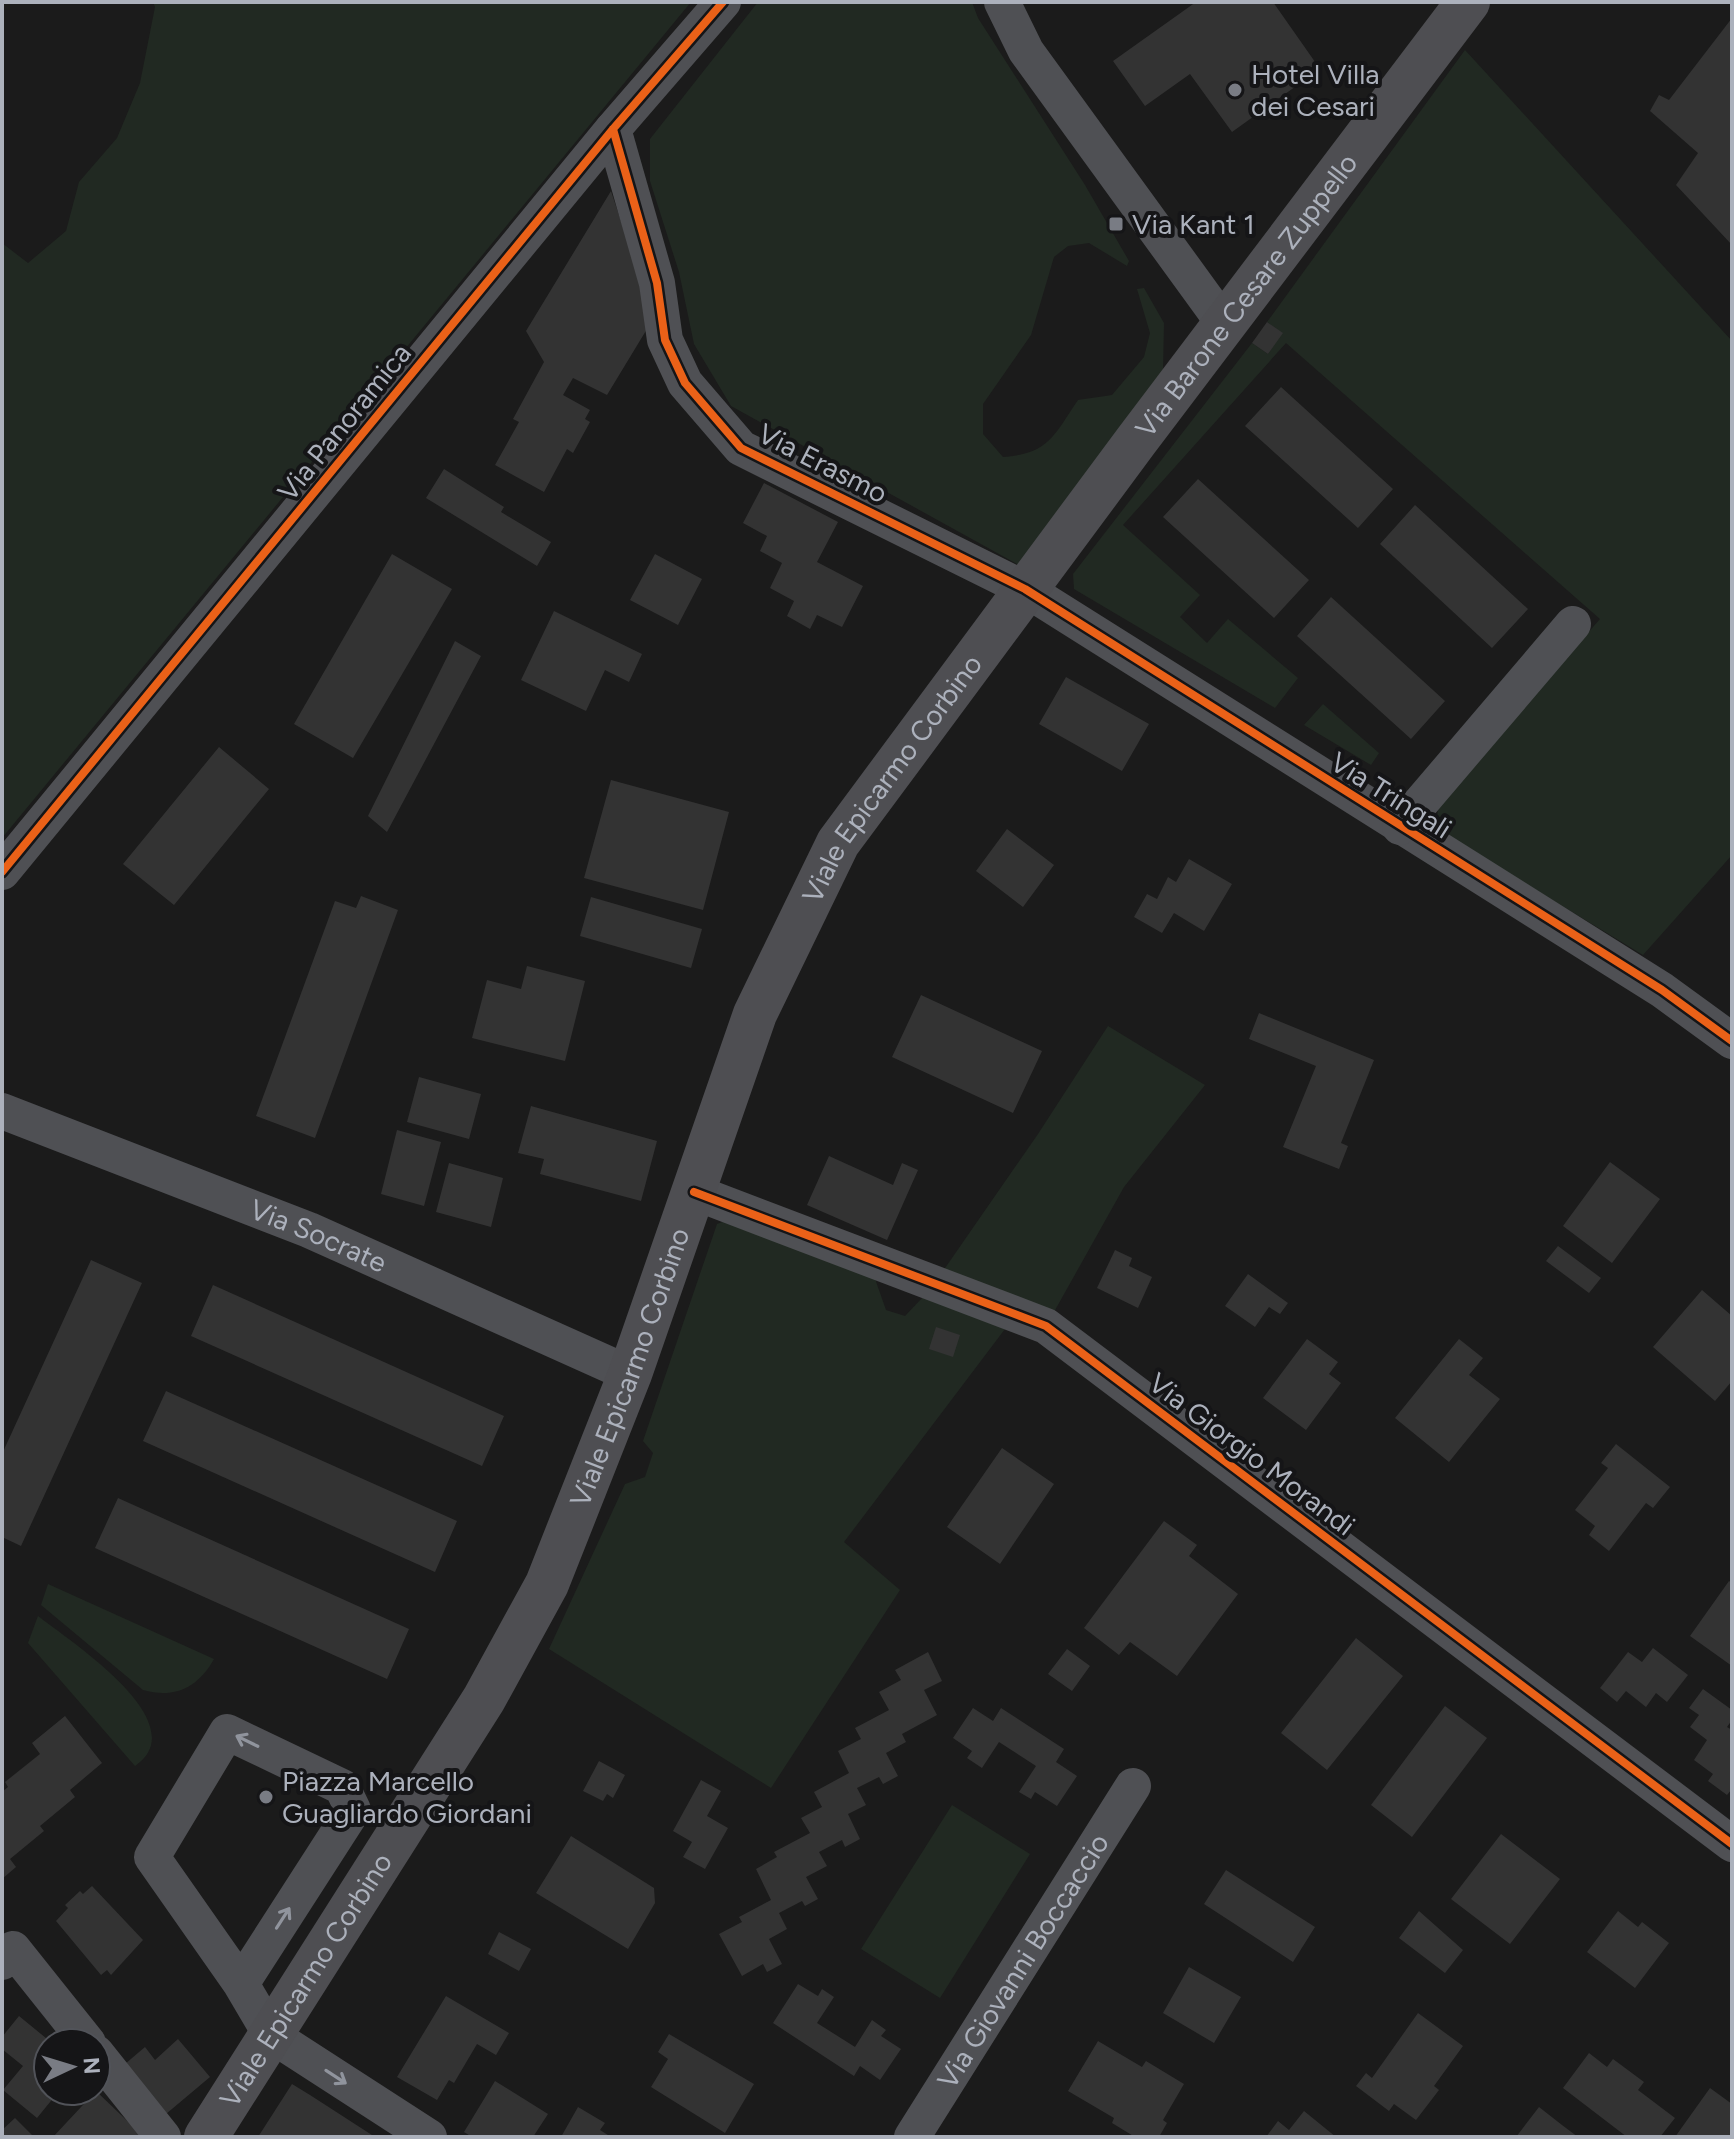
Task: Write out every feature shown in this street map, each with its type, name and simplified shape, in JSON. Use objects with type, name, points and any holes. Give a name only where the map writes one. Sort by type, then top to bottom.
[{"type":"main road","name":"Via Barone Cesare Zuppello","points":[[1025,589],[1468,2]]},
{"type":"main road","name":"Viale Epicarmo Corbino","points":[[206,2137],[491,1686],[547,1584],[630,1374],[755,1014],[838,843],[1025,589]]},
{"type":"street","name":"Via Panoramica","points":[[2,872],[613,129],[723,2]]},
{"type":"street","points":[[1002,2],[1026,51],[1225,325]]},
{"type":"street","name":"Via Erasmo","points":[[613,129],[657,283],[665,340],[685,383],[714,420],[741,448],[1025,589]]},
{"type":"street","name":"Via Tringali","points":[[1025,589],[1662,990],[1732,1041]]},
{"type":"street","points":[[1400,827],[1573,624]]},
{"type":"street","name":"Via Socrate","points":[[2,1111],[309,1230],[630,1374]]},
{"type":"street","name":"Via Giorgio Morandi","points":[[694,1192],[1046,1326],[1732,1844]]},
{"type":"street","points":[[241,1984],[353,1810],[342,1787],[227,1732],[152,1857],[241,1984],[271,2035],[429,2137]]},
{"type":"street","name":"Via Giovanni Boccaccio","points":[[912,2137],[1133,1786]]},
{"type":"street","points":[[7,1955],[73,2027]]},
{"type":"street","points":[[112,2073],[163,2137]]},
{"type":"shaded area","points":[[153,2],[691,2],[2,838],[2,243],[28,263],[66,231],[79,182],[117,138],[140,83],[155,7]]},
{"type":"shaded area","points":[[758,2],[972,2],[978,18],[1085,185],[1129,261],[1127,266],[1089,243],[1068,246],[1054,257],[1031,335],[983,404],[983,434],[1003,457],[1041,447],[1056,433],[1078,400],[1112,395],[1144,357],[1150,333],[1137,289],[1144,288],[1164,323],[1163,371],[1019,565],[731,406],[694,344],[679,272],[650,181],[650,139]]},
{"type":"shaded area","points":[[1465,50],[1732,341],[1732,855],[1643,955],[1444,834],[1436,823],[1439,804],[1600,619],[1286,343],[1123,525],[1200,595],[1180,617],[1207,643],[1228,619],[1298,678],[1275,708],[1074,589],[1073,574],[1252,343],[1268,354],[1282,333],[1267,322]]},
{"type":"shaded area","points":[[1323,704],[1379,753],[1371,765],[1304,725]]},
{"type":"shaded area","points":[[1108,1026],[1205,1085],[1124,1187],[1054,1312],[943,1271],[1038,1134]]},
{"type":"shaded area","points":[[725,1221],[873,1273],[886,1310],[905,1316],[924,1296],[1005,1329],[844,1542],[900,1590],[771,1788],[549,1649],[625,1484],[645,1477],[653,1453],[643,1441],[717,1224]]},
{"type":"shaded area","points":[[48,1584],[214,1659],[201,1677],[184,1689],[165,1693],[143,1690],[41,1605]]},
{"type":"shaded area","points":[[38,1616],[98,1662],[140,1706],[150,1728],[150,1748],[135,1766],[28,1643]]},
{"type":"shaded area","points":[[952,1805],[1030,1854],[940,1998],[861,1949]]},
{"type":"building","points":[[1196,2],[1273,2],[1320,69],[1232,132],[1190,74],[1145,106],[1113,61]]},
{"type":"building","points":[[1732,18],[1732,245],[1676,185],[1698,153],[1650,111],[1659,95],[1669,100]]},
{"type":"building","points":[[611,191],[645,293],[647,329],[607,395],[573,378],[563,395],[590,410],[585,419],[590,422],[573,453],[567,449],[544,492],[495,465],[519,422],[513,419],[544,362],[526,331]]},
{"type":"building","points":[[1267,322],[1283,333],[1268,354],[1252,343]]},
{"type":"building","points":[[1281,387],[1393,489],[1358,528],[1245,426]]},
{"type":"building","points":[[444,469],[504,507],[501,512],[551,542],[537,566],[426,498]]},
{"type":"building","points":[[1198,479],[1309,580],[1274,618],[1163,517]]},
{"type":"building","points":[[764,483],[838,522],[817,562],[863,586],[842,627],[817,615],[810,629],[787,616],[794,601],[770,588],[782,563],[760,551],[767,536],[743,523]]},
{"type":"building","points":[[1415,505],[1528,609],[1492,648],[1380,544]]},
{"type":"building","points":[[392,554],[452,589],[353,758],[294,724]]},
{"type":"building","points":[[655,554],[702,579],[678,625],[630,600]]},
{"type":"building","points":[[1331,597],[1445,701],[1411,739],[1297,636]]},
{"type":"building","points":[[554,611],[642,654],[629,682],[605,670],[586,711],[521,680]]},
{"type":"building","points":[[455,641],[481,656],[387,832],[368,816]]},
{"type":"building","points":[[1066,677],[1149,724],[1122,771],[1039,724]]},
{"type":"building","points":[[219,747],[269,789],[174,905],[123,864]]},
{"type":"building","points":[[611,780],[729,812],[703,910],[584,878]]},
{"type":"building","points":[[1007,829],[1054,865],[1023,907],[976,871]]},
{"type":"building","points":[[1189,859],[1232,884],[1204,931],[1174,913],[1162,933],[1134,917],[1147,894],[1157,899],[1168,877],[1176,882]]},
{"type":"building","points":[[361,896],[398,910],[315,1138],[256,1116],[335,901],[356,908]]},
{"type":"building","points":[[591,897],[702,929],[691,968],[580,936]]},
{"type":"building","points":[[527,966],[585,981],[565,1061],[472,1038],[487,980],[521,989]]},
{"type":"building","points":[[921,995],[1042,1051],[1013,1113],[892,1057]]},
{"type":"building","points":[[1259,1013],[1374,1060],[1341,1143],[1348,1146],[1339,1169],[1283,1147],[1316,1066],[1249,1039]]},
{"type":"building","points":[[419,1077],[481,1094],[469,1139],[407,1122]]},
{"type":"building","points":[[531,1106],[657,1141],[641,1201],[540,1174],[544,1159],[518,1153]]},
{"type":"building","points":[[397,1130],[441,1142],[424,1206],[381,1194]]},
{"type":"building","points":[[829,1156],[893,1185],[902,1163],[918,1170],[887,1240],[807,1205]]},
{"type":"building","points":[[1610,1162],[1660,1199],[1612,1263],[1563,1226]]},
{"type":"building","points":[[449,1163],[503,1178],[491,1227],[436,1212]]},
{"type":"building","points":[[1558,1246],[1601,1278],[1589,1293],[1546,1261]]},
{"type":"building","points":[[1115,1250],[1132,1258],[1129,1266],[1152,1277],[1138,1308],[1097,1288]]},
{"type":"building","points":[[91,1260],[142,1283],[21,1546],[2,1537],[2,1454]]},
{"type":"building","points":[[1248,1274],[1288,1303],[1280,1314],[1269,1307],[1255,1327],[1225,1306]]},
{"type":"building","points":[[213,1285],[504,1416],[482,1466],[191,1336]]},
{"type":"building","points":[[1702,1290],[1732,1316],[1732,1381],[1715,1401],[1653,1347]]},
{"type":"building","points":[[936,1327],[960,1335],[953,1357],[929,1349]]},
{"type":"building","points":[[1307,1339],[1338,1362],[1329,1374],[1341,1383],[1306,1430],[1263,1398]]},
{"type":"building","points":[[1459,1339],[1483,1358],[1469,1375],[1500,1399],[1449,1462],[1395,1418]]},
{"type":"building","points":[[166,1391],[457,1521],[435,1572],[143,1441]]},
{"type":"building","points":[[1616,1444],[1670,1487],[1653,1508],[1646,1503],[1609,1551],[1589,1535],[1595,1526],[1575,1510],[1608,1468],[1601,1463]]},
{"type":"building","points":[[1002,1448],[1054,1484],[1000,1564],[947,1527]]},
{"type":"building","points":[[118,1498],[409,1629],[387,1679],[95,1548]]},
{"type":"building","points":[[1164,1521],[1197,1545],[1189,1556],[1238,1594],[1177,1676],[1130,1642],[1119,1655],[1084,1628]]},
{"type":"building","points":[[1729,1581],[1732,1583],[1732,1666],[1690,1636]]},
{"type":"building","points":[[1356,1638],[1403,1676],[1327,1770],[1281,1733]]},
{"type":"building","points":[[1653,1648],[1688,1675],[1667,1702],[1656,1693],[1646,1707],[1626,1691],[1617,1702],[1600,1688],[1628,1652],[1642,1662]]},
{"type":"building","points":[[1067,1649],[1090,1666],[1072,1691],[1048,1674]]},
{"type":"building","points":[[928,1652],[942,1681],[924,1690],[937,1715],[902,1734],[906,1742],[886,1753],[898,1776],[883,1784],[879,1777],[857,1788],[866,1805],[848,1814],[860,1839],[845,1847],[842,1840],[819,1852],[827,1866],[806,1877],[818,1899],[805,1906],[802,1901],[779,1913],[787,1929],[769,1939],[782,1964],[767,1972],[763,1964],[742,1976],[719,1934],[742,1922],[739,1917],[771,1900],[756,1869],[777,1857],[774,1852],[810,1833],[801,1818],[822,1807],[814,1792],[849,1773],[838,1751],[861,1739],[855,1728],[889,1710],[879,1692],[901,1680],[895,1670]]},
{"type":"building","points":[[1703,1689],[1732,1710],[1732,1720],[1727,1727],[1732,1730],[1732,1789],[1727,1795],[1708,1781],[1713,1774],[1694,1760],[1707,1740],[1690,1727],[1699,1715],[1689,1708]]},
{"type":"building","points":[[1445,1706],[1487,1738],[1412,1837],[1371,1805]]},
{"type":"building","points":[[973,1708],[993,1721],[1001,1708],[1064,1749],[1056,1762],[1077,1776],[1057,1806],[1035,1792],[1031,1799],[1019,1792],[1036,1766],[999,1742],[982,1768],[967,1758],[972,1751],[953,1738]]},
{"type":"building","points":[[65,1716],[102,1763],[70,1790],[75,1797],[40,1826],[44,1831],[10,1859],[16,1867],[2,1879],[2,1792],[8,1787],[5,1782],[40,1754],[32,1743]]},
{"type":"building","points":[[599,1761],[625,1775],[613,1798],[607,1794],[603,1801],[583,1791]]},
{"type":"building","points":[[701,1780],[721,1791],[707,1816],[728,1828],[705,1869],[683,1857],[692,1842],[673,1831]]},
{"type":"building","points":[[1501,1834],[1560,1879],[1510,1944],[1451,1899]]},
{"type":"building","points":[[571,1836],[654,1888],[655,1903],[628,1949],[536,1893]]},
{"type":"building","points":[[1226,1870],[1315,1927],[1293,1962],[1204,1904]]},
{"type":"building","points":[[92,1886],[143,1940],[111,1975],[107,1970],[101,1975],[56,1921],[68,1908],[65,1905],[80,1891],[83,1894]]},
{"type":"building","points":[[1419,1911],[1463,1950],[1445,1973],[1399,1938]]},
{"type":"building","points":[[1618,1911],[1638,1927],[1642,1922],[1669,1943],[1635,1988],[1587,1952]]},
{"type":"building","points":[[499,1932],[531,1949],[519,1971],[488,1954]]},
{"type":"building","points":[[1189,1967],[1241,1997],[1214,2043],[1163,2013]]},
{"type":"building","points":[[798,1984],[818,1996],[822,1989],[834,1997],[817,2023],[855,2047],[872,2020],[886,2030],[881,2036],[901,2049],[880,2080],[860,2066],[854,2076],[773,2023]]},
{"type":"building","points":[[446,1996],[509,2033],[496,2055],[477,2044],[454,2083],[449,2080],[437,2100],[397,2077]]},
{"type":"building","points":[[1418,2013],[1463,2046],[1434,2086],[1439,2090],[1416,2120],[1394,2104],[1389,2111],[1356,2086],[1366,2073],[1372,2078]]},
{"type":"building","points":[[19,2016],[32,2027],[32,2107],[46,2107],[37,2118],[3,2090],[23,2066],[2,2049],[2,2037]]},
{"type":"building","points":[[669,2034],[754,2084],[725,2133],[651,2087],[668,2059],[658,2052]]},
{"type":"building","points":[[178,2039],[210,2077],[166,2114],[125,2064],[145,2047],[155,2060]]},
{"type":"building","points":[[1098,2041],[1142,2067],[1146,2061],[1184,2084],[1163,2120],[1167,2123],[1159,2137],[1135,2137],[1112,2123],[1114,2118],[1068,2091]]},
{"type":"building","points":[[1589,2053],[1607,2067],[1613,2059],[1644,2082],[1638,2090],[1675,2118],[1660,2137],[1627,2137],[1563,2088]]},
{"type":"building","points":[[495,2081],[548,2114],[533,2137],[472,2137],[464,2132]]},
{"type":"building","points":[[292,2084],[310,2095],[375,2137],[258,2137]]},
{"type":"building","points":[[1710,2088],[1732,2104],[1732,2137],[1675,2137]]},
{"type":"building","points":[[112,2106],[144,2137],[53,2137],[81,2107]]},
{"type":"building","points":[[578,2107],[605,2123],[600,2130],[611,2137],[561,2137]]},
{"type":"building","points":[[1539,2107],[1562,2125],[1578,2137],[1516,2137]]},
{"type":"building","points":[[1304,2111],[1336,2137],[1266,2137],[1278,2121],[1289,2130]]},
{"type":"building","points":[[15,2118],[34,2137],[5,2137],[2,2130]]},
{"type":"cycle path","points":[[2,872],[613,129],[723,2]]},
{"type":"cycle path","points":[[613,129],[657,283],[665,340],[685,383],[741,448],[1025,589],[1662,990],[1732,1041]]},
{"type":"cycle path","points":[[694,1192],[1046,1326],[1732,1844]]},
{"type":"place","name":"Hotel Villa dei Cesari","points":[[1235,90]]},
{"type":"place","name":"Via Kant 1","points":[[1116,224]]},
{"type":"place","name":"Piazza Marcello Guagliardo Giordani","points":[[266,1797]]}]
